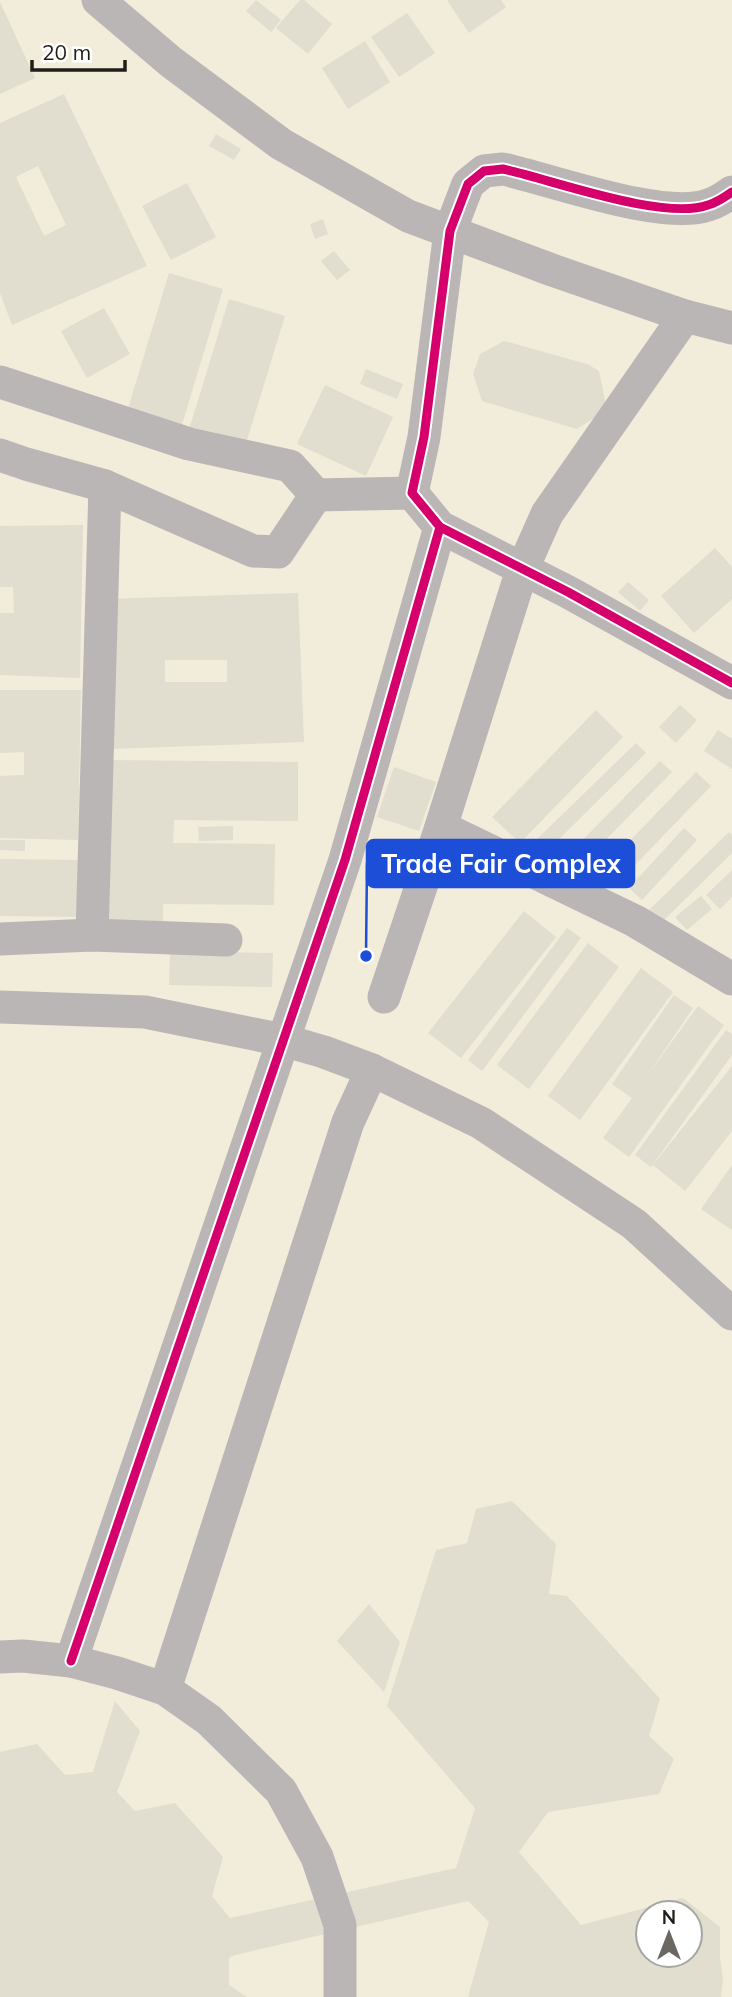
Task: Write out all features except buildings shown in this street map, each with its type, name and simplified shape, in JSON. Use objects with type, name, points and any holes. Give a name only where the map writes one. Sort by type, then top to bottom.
[{"type":"street","points":[[98,0],[171,62],[281,144],[408,216],[685,316],[732,328]]},
{"type":"street","points":[[412,493],[424,437],[450,231],[468,184],[484,171],[503,169],[638,204],[678,209],[708,206],[732,192]]},
{"type":"street","points":[[384,997],[522,570],[547,514],[685,316]]},
{"type":"street","points":[[0,382],[189,444],[290,466],[316,495],[412,493]]},
{"type":"street","points":[[0,455],[105,486],[253,551],[278,552],[316,495]]},
{"type":"street","points":[[92,936],[105,486]]},
{"type":"street","points":[[412,493],[440,527],[568,592],[732,682]]},
{"type":"street","points":[[71,1661],[345,860],[440,527]]},
{"type":"street","points":[[441,827],[635,920],[732,979]]},
{"type":"street","points":[[0,939],[92,936],[226,940]]},
{"type":"street","points":[[0,1007],[145,1012],[283,1040],[372,1070],[481,1123],[592,1195],[634,1224],[732,1314]]},
{"type":"street","points":[[165,1689],[348,1122],[372,1070]]},
{"type":"street","points":[[0,1657],[23,1656],[71,1661],[165,1689],[209,1720],[281,1791],[317,1857],[340,1925],[340,1997]]},
{"type":"shaded area","points":[[0,0],[732,0],[732,1997],[0,1997]]},
{"type":"cycle path","points":[[732,192],[711,204],[664,208],[607,197],[503,169],[484,171],[468,184],[450,231],[424,437],[412,493],[440,527],[568,592],[732,683]]},
{"type":"cycle path","points":[[71,1661],[345,860],[440,527]]},
{"type":"place","name":"Trade Fair Complex","points":[[366,956]]}]
